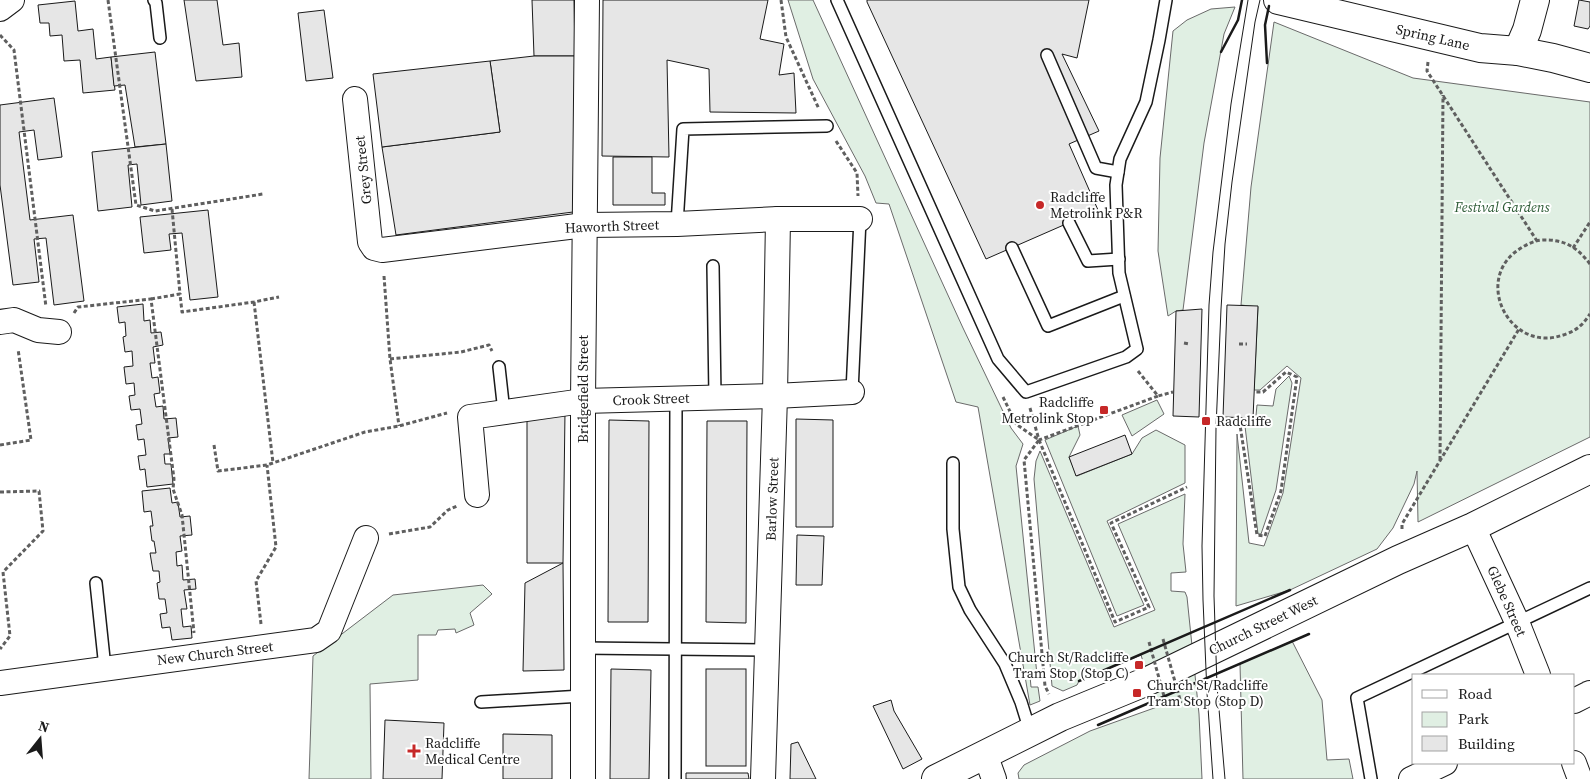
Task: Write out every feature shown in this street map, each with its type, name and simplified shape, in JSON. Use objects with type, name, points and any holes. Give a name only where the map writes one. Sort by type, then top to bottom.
[{"type":"street","points":[[0,9],[12,0]]},
{"type":"street","name":"Bridgefield Street","points":[[583,779],[583,401],[587,0]]},
{"type":"street","name":"Spring Lane","points":[[1278,0],[1429,37],[1480,48],[1518,51],[1590,68]]},
{"type":"street","points":[[1518,51],[1527,30],[1534,0]]},
{"type":"street","name":"Grey Street","points":[[355,99],[376,246]]},
{"type":"street","name":"Haworth Street","points":[[376,246],[585,225],[677,224],[778,219],[860,219]]},
{"type":"street","name":"Barlow Street","points":[[763,779],[775,396],[778,219]]},
{"type":"street","points":[[7,321],[38,330],[59,332]]},
{"type":"street","name":"Crook Street","points":[[470,417],[583,401],[852,392]]},
{"type":"street","points":[[470,417],[477,495]]},
{"type":"street","name":"Church Street West","points":[[936,779],[990,767],[1030,731],[1150,680],[1398,560],[1473,527],[1590,469]]},
{"type":"street","name":"Glebe Street","points":[[1473,527],[1517,622],[1538,674]]},
{"type":"street","name":"New Church Street","points":[[0,683],[316,640],[329,631],[366,538]]},
{"type":"street","points":[[1575,700],[1590,693]]},
{"type":"street","points":[[1411,779],[1443,764]]},
{"type":"street","points":[[1574,764],[1580,779]]},
{"type":"lane","points":[[154,0],[156,3],[160,38]]},
{"type":"lane","points":[[837,0],[998,359],[1026,392],[1126,358],[1137,349],[1119,273],[1116,185],[1120,159],[1146,102],[1166,0]]},
{"type":"lane","points":[[1047,55],[1096,168],[1118,172]]},
{"type":"lane","points":[[677,224],[683,130],[827,126]]},
{"type":"lane","points":[[852,392],[860,219]]},
{"type":"lane","points":[[1069,223],[1088,260],[1118,259]]},
{"type":"lane","points":[[1012,248],[1048,326],[1124,296]]},
{"type":"lane","points":[[714,266],[715,397]]},
{"type":"lane","points":[[499,367],[504,412]]},
{"type":"lane","points":[[675,779],[676,398]]},
{"type":"lane","points":[[953,463],[953,529],[959,587],[970,610],[1005,664],[1021,702],[1030,731]]},
{"type":"lane","points":[[96,583],[105,668]]},
{"type":"lane","points":[[1371,779],[1357,698],[1590,588]]},
{"type":"lane","points":[[582,648],[767,650]]},
{"type":"lane","points":[[481,702],[582,696]]},
{"type":"path","points":[[108,0],[136,205],[155,211],[263,194]]},
{"type":"path","points":[[0,35],[14,50],[47,311]]},
{"type":"path","points":[[1429,37],[1427,71],[1537,241]]},
{"type":"path","points":[[1440,460],[1443,95]]},
{"type":"path","points":[[172,209],[182,312],[278,297]]},
{"type":"path","points":[[1573,248],[1590,222]]},
{"type":"path","points":[[1590,264],[1582,254],[1569,244],[1553,240],[1537,241],[1522,247],[1510,257],[1502,271],[1498,287],[1500,303],[1507,318],[1519,329],[1534,336],[1550,338],[1566,335],[1580,327],[1590,314]]},
{"type":"path","points":[[376,246],[399,426]]},
{"type":"path","points":[[70,308],[180,294]]},
{"type":"path","points":[[151,299],[174,479],[173,489],[182,515],[197,656]]},
{"type":"path","points":[[254,302],[273,463]]},
{"type":"path","points":[[59,332],[78,307]]},
{"type":"path","points":[[1585,320],[1590,325]]},
{"type":"path","points":[[0,445],[31,440],[7,321]]},
{"type":"path","points":[[1398,560],[1402,524],[1519,329]]},
{"type":"path","points":[[1184,344],[1189,344]]},
{"type":"path","points":[[1239,344],[1247,344]]},
{"type":"path","points":[[390,359],[461,352],[489,345],[499,367]]},
{"type":"path","points":[[1126,358],[1158,396]]},
{"type":"path","points":[[1236,424],[1240,425],[1257,535],[1266,536],[1281,491],[1297,377],[1286,372],[1262,392],[1255,392]]},
{"type":"path","points":[[1026,392],[1039,440],[1115,622],[1149,607],[1111,523],[1186,487]]},
{"type":"path","points":[[1060,717],[1045,686],[1024,460],[1039,440],[1173,392]]},
{"type":"path","points":[[1003,397],[1016,424],[1039,440]]},
{"type":"path","points":[[214,445],[218,471],[266,466],[365,432],[399,426],[445,413],[470,417]]},
{"type":"path","points":[[263,647],[256,581],[276,547],[266,466]]},
{"type":"path","points":[[0,492],[39,491],[43,530],[3,572],[10,636],[0,649]]},
{"type":"path","points":[[366,538],[430,528],[448,510],[477,495]]},
{"type":"path","points":[[1163,639],[1180,703]]},
{"type":"path","points":[[1149,642],[1167,707]]},
{"type":"green space","points":[[788,0],[813,0],[963,328],[1011,428],[1023,444],[1016,466],[1037,675],[1030,676],[1031,687],[1038,687],[1040,701],[1030,705],[978,407],[956,402],[889,204],[876,203],[865,176],[813,79]]},
{"type":"green space","points":[[1235,7],[1224,34],[1204,143],[1183,310],[1176,311],[1168,316],[1158,251],[1160,158],[1173,31],[1187,20],[1211,9]]},
{"type":"green space","name":"Festival Gardens","points":[[1274,22],[1413,78],[1590,102],[1590,437],[1418,522],[1417,471],[1414,484],[1393,528],[1377,549],[1290,590],[1236,606],[1237,434],[1249,543],[1264,546],[1283,493],[1301,378],[1287,366],[1260,390],[1254,390],[1258,307],[1241,305],[1251,187]]},
{"type":"green space","points":[[1289,376],[1292,383],[1276,490],[1261,534],[1258,534],[1245,426],[1255,426],[1257,405],[1273,406],[1276,389]]},
{"type":"green space","points":[[1157,400],[1164,414],[1132,436],[1122,415]]},
{"type":"green space","points":[[1078,426],[1080,435],[1069,457],[1077,476],[1132,454],[1142,438],[1156,430],[1185,445],[1185,483],[1107,521],[1144,605],[1117,616],[1045,440]]},
{"type":"green space","points":[[1040,451],[1114,627],[1155,610],[1118,524],[1185,494],[1183,544],[1186,572],[1171,573],[1171,591],[1185,592],[1187,597],[1199,714],[1202,779],[1019,779],[1018,773],[1024,765],[1090,731],[1157,707],[1141,655],[1079,681],[1077,685],[1063,691],[1052,686],[1034,479],[1036,461]]},
{"type":"green space","points":[[483,585],[492,594],[470,613],[474,625],[456,633],[455,629],[438,630],[436,635],[418,635],[418,680],[370,684],[371,779],[309,779],[313,656],[393,595]]},
{"type":"green space","points":[[1292,641],[1322,700],[1327,760],[1349,759],[1353,779],[1243,779],[1240,664]]},
{"type":"building","points":[[184,0],[217,0],[223,45],[239,43],[242,77],[196,81]]},
{"type":"building","points":[[532,0],[574,0],[575,56],[534,56]]},
{"type":"building","points":[[603,0],[768,0],[760,39],[784,44],[779,75],[794,73],[796,113],[710,112],[709,69],[667,60],[669,157],[602,156]]},
{"type":"building","points":[[867,0],[1089,0],[1077,58],[1062,54],[1099,131],[1069,144],[1098,210],[986,259]]},
{"type":"building","points":[[1579,0],[1590,2],[1590,26],[1588,29],[1574,26]]},
{"type":"building","points":[[75,1],[78,31],[93,29],[96,59],[111,57],[115,90],[83,93],[80,60],[64,61],[62,35],[50,36],[49,23],[40,23],[38,5]]},
{"type":"building","points":[[324,10],[333,78],[306,81],[298,13]]},
{"type":"building","points":[[155,52],[166,144],[135,147],[125,85],[114,86],[111,57]]},
{"type":"building","points":[[534,56],[575,56],[573,212],[396,235],[382,147],[500,132],[490,61]]},
{"type":"building","points":[[490,61],[500,132],[382,147],[373,74]]},
{"type":"building","points":[[54,98],[62,157],[38,160],[34,130],[19,132],[30,220],[73,215],[84,301],[54,305],[46,238],[34,239],[39,282],[13,285],[0,185],[0,105]]},
{"type":"building","points":[[166,144],[172,201],[141,205],[137,164],[128,165],[132,207],[98,211],[92,152]]},
{"type":"building","points":[[613,157],[652,157],[652,193],[665,193],[665,205],[613,205]]},
{"type":"building","points":[[208,210],[218,297],[190,300],[182,233],[169,234],[171,250],[144,253],[140,217]]},
{"type":"building","points":[[143,304],[144,321],[150,320],[151,333],[161,332],[163,345],[153,347],[155,363],[150,363],[152,378],[158,377],[160,393],[154,394],[156,407],[163,406],[164,419],[176,418],[178,437],[168,438],[170,454],[164,454],[165,464],[171,464],[173,484],[147,487],[145,469],[140,470],[138,456],[146,455],[144,439],[138,440],[136,425],[142,424],[140,409],[131,410],[129,396],[135,395],[134,383],[126,384],[124,367],[133,366],[132,351],[125,352],[123,337],[126,336],[125,322],[119,323],[117,307]]},
{"type":"building","points":[[1227,305],[1258,306],[1253,418],[1223,417]]},
{"type":"building","points":[[1202,309],[1199,417],[1173,416],[1176,311]]},
{"type":"building","points":[[565,412],[563,563],[527,563],[527,418]]},
{"type":"building","points":[[796,419],[833,420],[833,527],[796,527]]},
{"type":"building","points":[[609,420],[649,421],[648,622],[608,622]]},
{"type":"building","points":[[707,421],[747,421],[746,623],[706,622]]},
{"type":"building","points":[[1125,435],[1132,454],[1076,476],[1069,457]]},
{"type":"building","points":[[170,488],[172,503],[178,502],[180,517],[190,516],[192,535],[180,536],[182,551],[176,552],[177,566],[182,565],[183,580],[195,579],[196,589],[184,590],[187,609],[181,609],[183,627],[191,626],[192,638],[172,640],[170,627],[162,628],[160,614],[167,613],[165,599],[159,599],[157,583],[160,582],[159,571],[153,571],[150,553],[156,553],[150,526],[153,526],[151,511],[144,512],[142,491]]},
{"type":"building","points":[[797,535],[824,536],[822,585],[796,585]]},
{"type":"building","points":[[563,563],[564,670],[523,671],[525,583]]},
{"type":"building","points":[[611,669],[651,670],[649,779],[610,779]]},
{"type":"building","points":[[706,669],[746,669],[746,766],[706,766]]},
{"type":"building","points":[[891,700],[894,711],[922,759],[903,769],[873,706]]},
{"type":"building","name":"Radcliffe Medical Centre","points":[[385,720],[444,723],[442,779],[383,779]]},
{"type":"building","name":"Radcliffe Medical Centre","points":[[503,734],[552,735],[552,779],[503,779]]},
{"type":"building","points":[[798,742],[816,779],[790,779],[791,744]]},
{"type":"building","points":[[686,773],[748,773],[749,779],[686,779]]},
{"type":"tram line","points":[[1213,779],[1207,693],[1202,546],[1209,305],[1213,252],[1231,104],[1248,0]]},
{"type":"tram line","points":[[1225,779],[1217,686],[1214,596],[1216,428],[1221,309],[1225,244],[1232,182],[1255,22],[1260,0]]},
{"type":"wall","points":[[1221,52],[1238,20],[1242,0]]},
{"type":"wall","points":[[1267,63],[1265,25],[1269,6]]},
{"type":"wall","points":[[1079,681],[1290,590]]},
{"type":"wall","points":[[1098,725],[1309,634]]},
{"type":"place","name":"Radcliffe Metrolink P&R","points":[[1040,205]]},
{"type":"place","name":"Radcliffe Metrolink Stop","points":[[1104,410]]},
{"type":"place","name":"Radcliffe","points":[[1206,421]]},
{"type":"place","name":"Church St/Radcliffe Tram Stop (Stop C)","points":[[1139,665]]},
{"type":"place","name":"Church St/Radcliffe Tram Stop (Stop D)","points":[[1137,693]]},
{"type":"place","name":"Radcliffe Medical Centre","points":[[414,751]]}]
